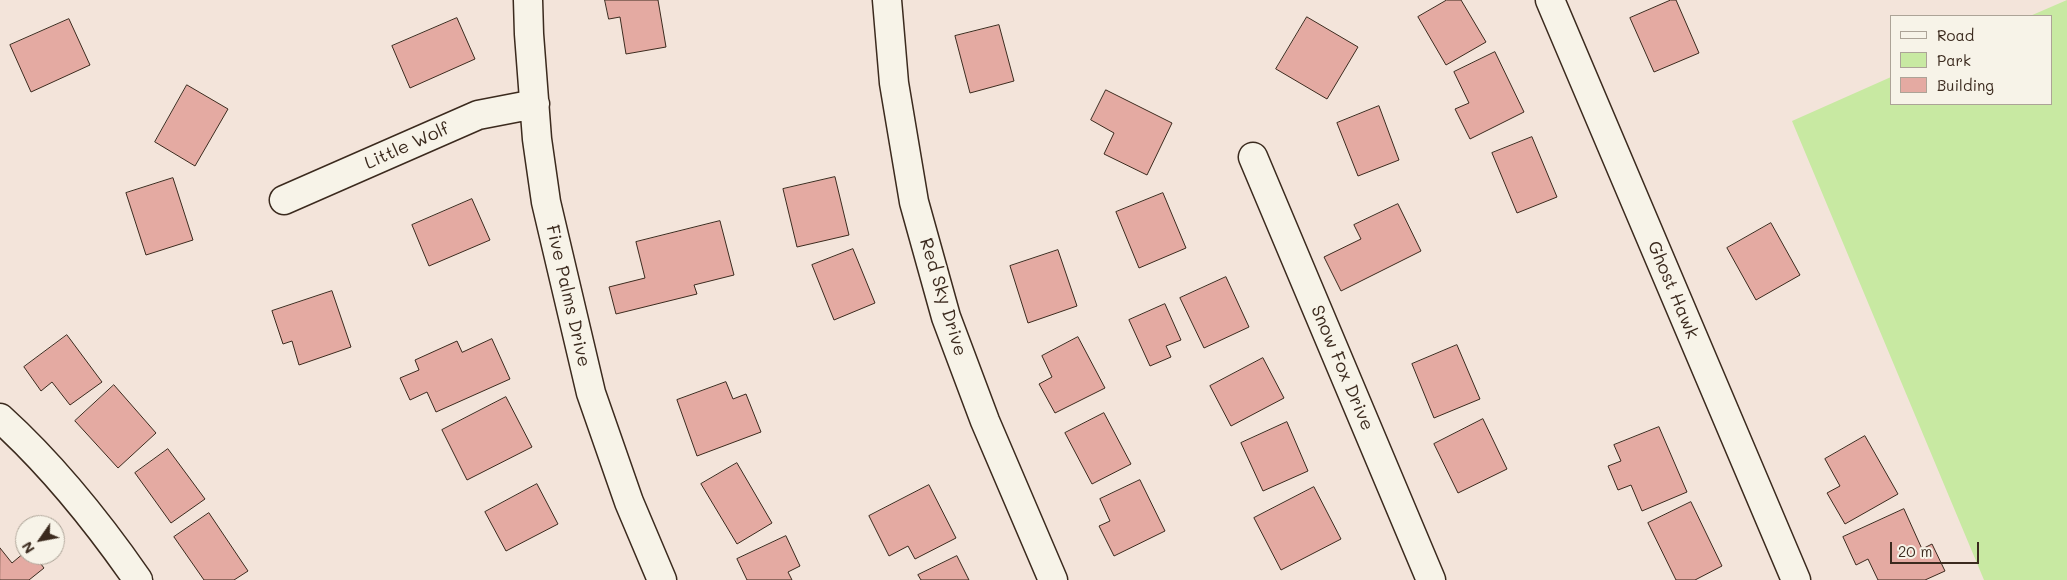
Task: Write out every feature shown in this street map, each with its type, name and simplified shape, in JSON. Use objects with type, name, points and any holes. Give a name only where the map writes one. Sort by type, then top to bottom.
[{"type":"street","name":"Five Palms Drive","points":[[528,0],[537,139],[546,202],[591,393],[629,502],[662,580]]},
{"type":"street","name":"Red Sky Drive","points":[[887,0],[894,83],[914,202],[946,317],[985,421],[1053,580]]},
{"type":"street","name":"Ghost Hawk","points":[[1550,0],[1796,580]]},
{"type":"street","name":"Little Wolf","points":[[284,200],[478,115],[535,104]]},
{"type":"street","name":"Snow Fox Drive","points":[[1252,157],[1431,580]]},
{"type":"street","points":[[0,418],[34,449],[105,532],[138,580]]},
{"type":"green space","points":[[2067,0],[2067,580],[1984,580],[1792,121],[1890,77],[1890,105],[2052,105],[2052,15],[2032,15]]},
{"type":"building","points":[[605,0],[658,0],[666,47],[626,54],[620,17],[609,19]]},
{"type":"building","points":[[1447,0],[1461,0],[1486,42],[1446,65],[1418,17]]},
{"type":"building","points":[[1671,0],[1676,0],[1699,53],[1654,72],[1630,18]]},
{"type":"building","points":[[1307,17],[1358,47],[1327,99],[1276,69]]},
{"type":"building","points":[[457,18],[475,59],[410,88],[392,46]]},
{"type":"building","points":[[69,19],[90,65],[31,92],[10,45]]},
{"type":"building","points":[[999,25],[1014,81],[970,93],[955,36]]},
{"type":"building","points":[[1495,52],[1524,112],[1470,139],[1455,109],[1469,103],[1454,72]]},
{"type":"building","points":[[187,85],[228,109],[195,166],[155,142]]},
{"type":"building","points":[[1106,90],[1172,123],[1147,175],[1104,154],[1114,133],[1091,120]]},
{"type":"building","points":[[1379,106],[1399,160],[1358,176],[1337,123]]},
{"type":"building","points":[[1532,137],[1557,197],[1517,213],[1492,153]]},
{"type":"building","points":[[835,177],[849,235],[797,247],[783,189]]},
{"type":"building","points":[[173,178],[193,240],[146,255],[126,193]]},
{"type":"building","points":[[1163,193],[1186,248],[1139,268],[1116,212]]},
{"type":"building","points":[[472,199],[490,240],[429,266],[412,225]]},
{"type":"building","points":[[1398,204],[1421,251],[1341,291],[1324,257],[1361,239],[1354,225]]},
{"type":"building","points":[[720,221],[734,275],[694,285],[697,294],[616,314],[609,287],[645,278],[636,242]]},
{"type":"building","points":[[1771,223],[1800,275],[1756,300],[1727,248]]},
{"type":"building","points":[[853,249],[875,303],[834,320],[812,265]]},
{"type":"building","points":[[1058,250],[1077,306],[1028,323],[1010,266]]},
{"type":"building","points":[[1226,277],[1249,327],[1204,348],[1180,298]]},
{"type":"building","points":[[332,291],[351,347],[299,365],[292,341],[283,344],[272,311]]},
{"type":"building","points":[[1165,304],[1181,340],[1166,346],[1171,357],[1150,366],[1129,320]]},
{"type":"building","points":[[67,335],[102,382],[70,405],[52,382],[41,391],[24,367]]},
{"type":"building","points":[[1078,337],[1105,388],[1055,413],[1039,384],[1052,377],[1042,356]]},
{"type":"building","points":[[492,339],[510,379],[436,412],[427,392],[410,400],[400,378],[419,370],[415,360],[457,341],[462,352]]},
{"type":"building","points":[[1457,345],[1480,399],[1434,418],[1412,364]]},
{"type":"building","points":[[1263,358],[1284,398],[1231,426],[1210,386]]},
{"type":"building","points":[[726,382],[733,399],[746,394],[761,432],[697,456],[677,400]]},
{"type":"building","points":[[114,385],[156,433],[118,468],[75,421]]},
{"type":"building","points":[[506,397],[532,447],[467,480],[442,430]]},
{"type":"building","points":[[1104,413],[1131,464],[1092,484],[1065,433]]},
{"type":"building","points":[[1483,419],[1507,469],[1458,493],[1434,444]]},
{"type":"building","points":[[1287,422],[1308,471],[1263,491],[1241,443]]},
{"type":"building","points":[[1659,427],[1687,492],[1642,511],[1631,485],[1618,490],[1608,466],[1621,461],[1614,445]]},
{"type":"building","points":[[1865,436],[1898,494],[1845,524],[1827,493],[1840,486],[1825,459]]},
{"type":"building","points":[[168,449],[205,499],[171,523],[135,473]]},
{"type":"building","points":[[737,463],[772,523],[737,544],[701,484]]},
{"type":"building","points":[[1140,480],[1165,531],[1114,556],[1099,526],[1110,521],[1100,499]]},
{"type":"building","points":[[537,484],[558,524],[506,551],[485,512]]},
{"type":"building","points":[[929,485],[956,538],[915,559],[908,546],[889,556],[869,516]]},
{"type":"building","points":[[1314,487],[1341,539],[1281,570],[1254,518]]},
{"type":"building","points":[[1691,502],[1722,566],[1695,580],[1676,580],[1648,523]]},
{"type":"building","points":[[1904,509],[1922,549],[1932,544],[1945,571],[1925,580],[1878,580],[1868,559],[1856,565],[1843,537]]},
{"type":"building","points":[[209,513],[248,571],[234,580],[204,580],[174,537]]},
{"type":"building","points":[[786,536],[800,566],[788,572],[792,580],[747,580],[737,559]]},
{"type":"building","points":[[0,548],[12,563],[15,560],[15,565],[42,565],[44,568],[29,580],[0,580]]},
{"type":"building","points":[[957,556],[969,580],[921,580],[918,575]]}]
